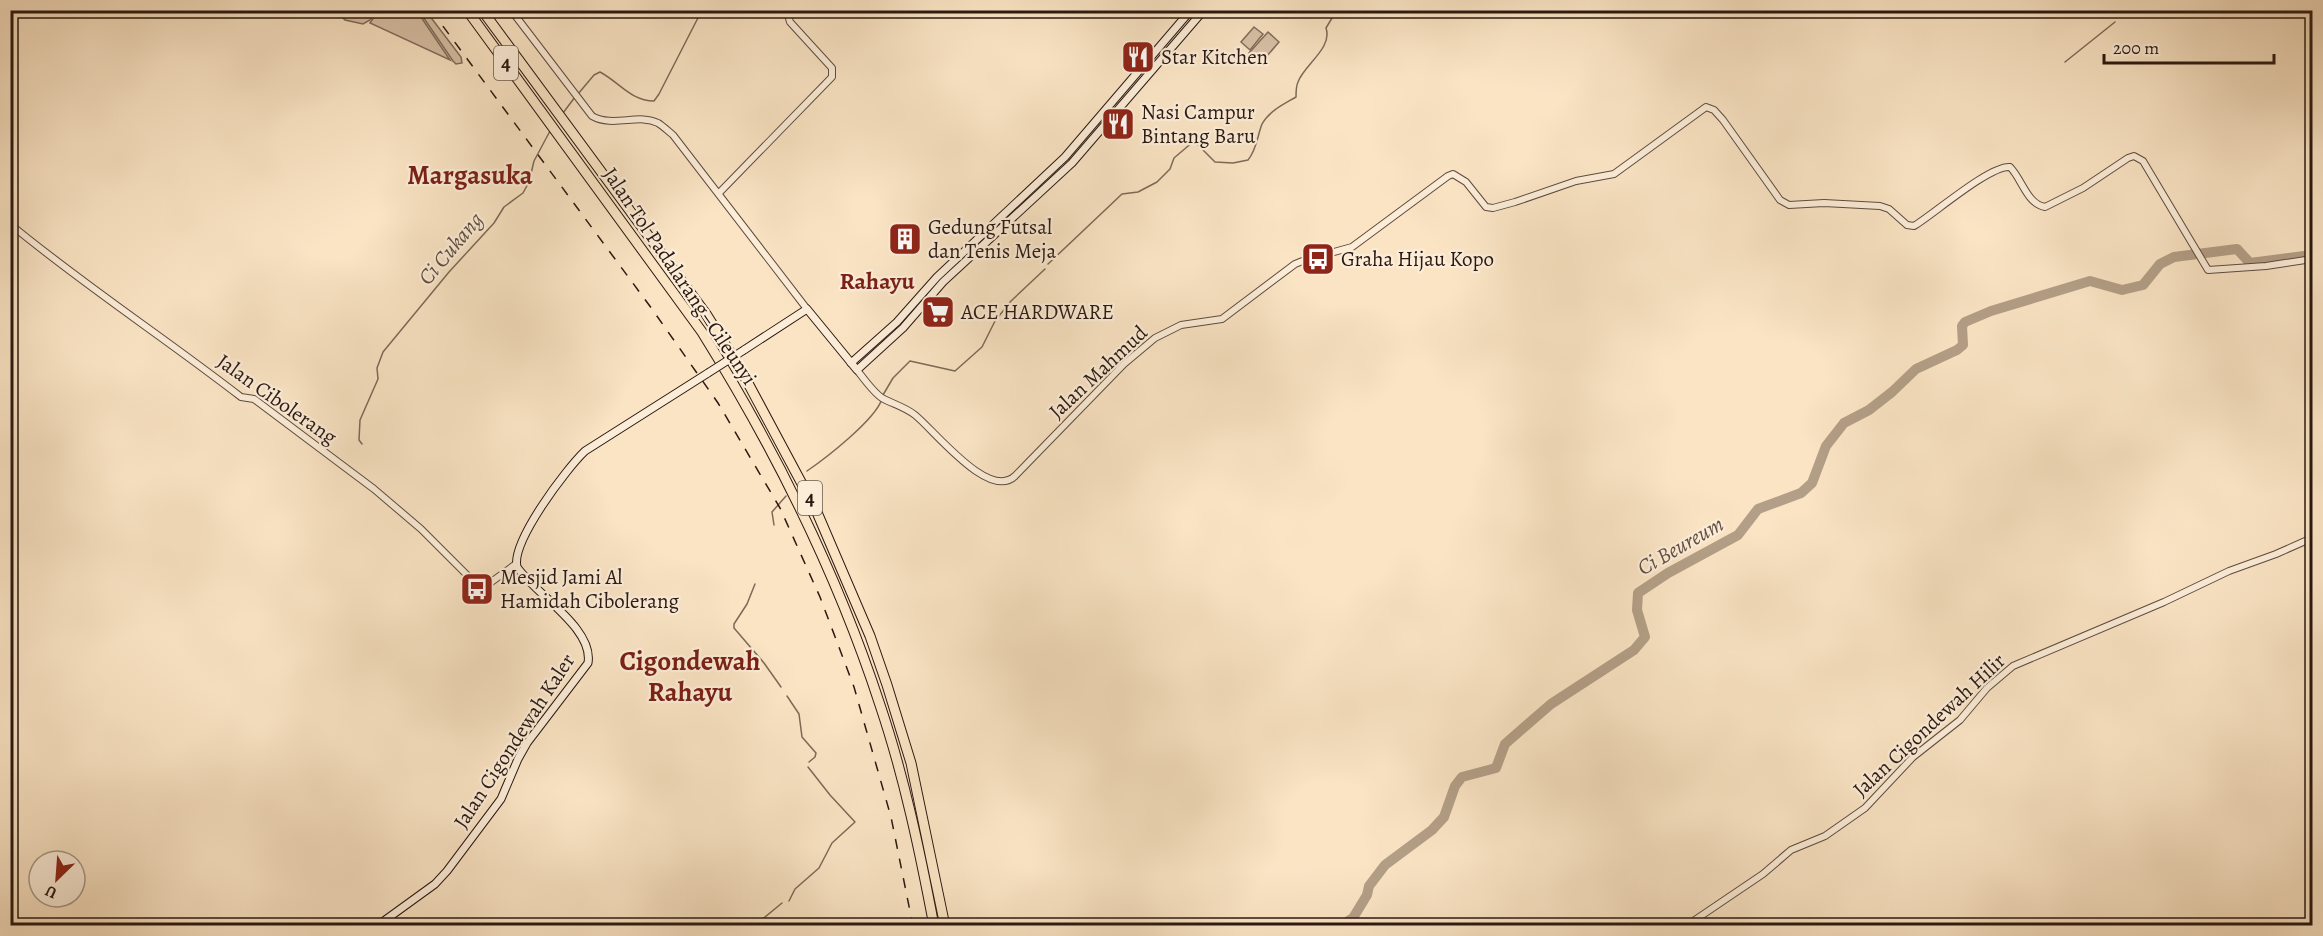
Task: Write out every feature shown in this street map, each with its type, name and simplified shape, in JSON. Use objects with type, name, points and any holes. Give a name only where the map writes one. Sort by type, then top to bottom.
[{"type":"highway","name":"Jalan Tol Padalarang–Cileunyi","points":[[468,10],[708,341],[736,386],[777,461],[814,538],[858,640],[881,706],[912,822],[934,926]]},
{"type":"highway","name":"Jalan Tol Padalarang–Cileunyi","points":[[482,10],[706,314],[752,390],[816,510],[866,626],[887,685],[911,763],[945,926]]},
{"type":"main road","points":[[516,564],[516,558],[525,536],[569,466],[599,441],[807,309],[857,370],[903,328],[944,282],[1065,157],[1191,10]]},
{"type":"main road","points":[[851,363],[897,322],[937,277],[1072,163],[1204,10]]},
{"type":"main road","points":[[897,322],[903,328]]},
{"type":"main road","name":"Jalan Cigondewah Kaler","points":[[377,926],[435,884],[447,871],[501,799],[527,743],[588,663],[586,644],[576,629],[524,576],[516,564]]},
{"type":"street","points":[[511,10],[592,116],[599,120],[650,120],[660,123],[673,135],[807,309]]},
{"type":"street","points":[[719,193],[832,77],[832,68],[790,22],[789,10]]},
{"type":"street","name":"Jalan Mahmud","points":[[857,370],[882,398],[915,415],[968,466],[994,480],[1008,481],[1124,364],[1155,338],[1181,325],[1218,320],[1295,264],[1352,247],[1448,176],[1454,174],[1462,178],[1486,207],[1493,208],[1509,204],[1576,181],[1617,172],[1706,107],[1714,110],[1723,120],[1780,200],[1789,206],[1824,203],[1880,206],[1889,209],[1907,225],[1914,226],[1967,188],[2002,167],[2010,167],[2016,172],[2034,202],[2045,207],[2083,188],[2134,156],[2143,161],[2205,267],[2214,270],[2313,259]]},
{"type":"street","name":"Jalan Cibolerang","points":[[10,224],[91,288],[242,397],[254,399],[364,481],[421,529],[478,586],[483,588],[516,564]]},
{"type":"street","name":"Jalan Cigondewah Hilir","points":[[1686,926],[1763,874],[1791,850],[1825,836],[1865,808],[1913,757],[1960,720],[1987,688],[2013,666],[2164,602],[2229,571],[2313,538]]},
{"type":"shaded area","points":[[346,11],[376,11],[370,20],[363,24],[345,20],[342,17]]},
{"type":"shaded area","points":[[378,11],[417,11],[450,60],[370,23]]},
{"type":"shaded area","points":[[419,11],[426,11],[461,57],[462,63],[456,64],[453,61]]},
{"type":"shaded area","points":[[1254,27],[1263,34],[1250,50],[1241,42]]},
{"type":"shaded area","points":[[1268,32],[1279,42],[1261,63],[1249,53]]},
{"type":"waterway","name":"Ci Cukang","points":[[578,94],[594,75],[600,72],[639,98],[654,101],[702,10]]},
{"type":"waterway","points":[[1048,264],[1122,194],[1138,192],[1157,182],[1170,169],[1174,158],[1194,141],[1215,162],[1233,163],[1248,160],[1265,119],[1277,108],[1296,97],[1298,82],[1322,49],[1327,35],[1326,28],[1332,18]]},
{"type":"waterway","points":[[2065,62],[2115,22]]},
{"type":"waterway","name":"Ci Cukang","points":[[563,113],[575,97]]},
{"type":"waterway","name":"Ci Cukang","points":[[362,444],[359,440],[360,420],[378,379],[377,368],[383,352],[449,272],[494,223],[504,207],[523,193],[529,182],[534,161],[550,131]]},
{"type":"waterway","name":"Ci Beureum","points":[[1340,926],[1353,918],[1367,895],[1369,886],[1385,865],[1432,830],[1444,817],[1455,786],[1462,777],[1496,768],[1505,744],[1551,704],[1634,650],[1645,637],[1637,610],[1638,593],[1668,573],[1738,535],[1758,509],[1801,493],[1812,483],[1826,446],[1844,423],[1869,410],[1916,369],[1963,345],[1962,326],[1965,322],[1991,311],[2090,281],[2122,290],[2143,285],[2160,264],[2174,257],[2237,249],[2250,263],[2312,255]]},
{"type":"waterway","points":[[883,395],[893,378],[910,361],[955,371],[982,347],[995,321],[1011,301],[1045,269]]},
{"type":"waterway","points":[[807,471],[860,428],[878,408],[882,399]]},
{"type":"waterway","points":[[774,525],[772,512],[786,496]]},
{"type":"waterway","points":[[755,584],[734,628],[781,687]]},
{"type":"waterway","points":[[787,696],[799,714],[802,737],[816,753],[809,762]]},
{"type":"waterway","points":[[789,901],[795,889],[819,868],[832,843],[855,822],[808,767]]},
{"type":"waterway","points":[[754,926],[782,903]]},
{"type":"railway","points":[[431,10],[652,309],[718,403],[780,508],[820,597],[854,687],[891,817],[913,926]]},
{"type":"place","name":"Star Kitchen","points":[[1138,57]]},
{"type":"place","name":"Nasi Campur Bintang Baru","points":[[1118,124]]},
{"type":"place","name":"Gedung Futsal dan Tenis Meja","points":[[905,239]]},
{"type":"place","name":"Graha Hijau Kopo","points":[[1318,259]]},
{"type":"place","name":"ACE HARDWARE","points":[[938,312]]},
{"type":"place","name":"Mesjid Jami Al Hamidah Cibolerang","points":[[477,589]]},
{"type":"district","name":"Margasuka","points":[[470,175]]},
{"type":"district","name":"Rahayu","points":[[877,281]]},
{"type":"district","name":"Cigondewah Rahayu","points":[[690,676]]}]
